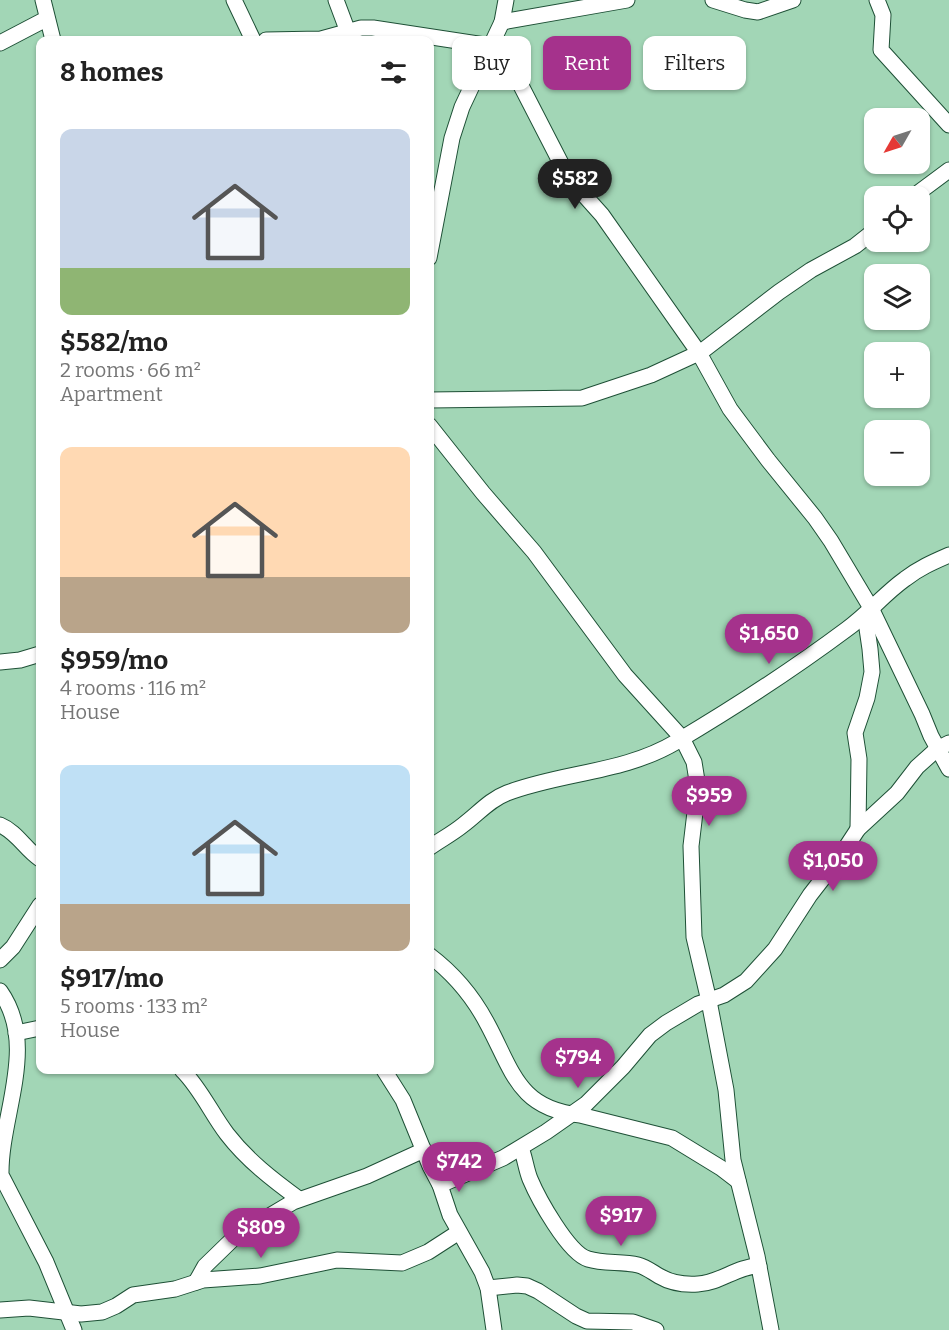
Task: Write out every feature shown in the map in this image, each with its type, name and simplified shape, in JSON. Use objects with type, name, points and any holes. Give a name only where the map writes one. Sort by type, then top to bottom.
[{"type":"street","points":[[42,0],[52,36]]},
{"type":"street","points":[[234,0],[251,36]]},
{"type":"street","points":[[336,0],[348,32]]},
{"type":"street","points":[[496,36],[502,22],[506,0]]},
{"type":"street","points":[[502,22],[627,0]]},
{"type":"street","points":[[713,0],[758,12],[793,0]]},
{"type":"street","points":[[877,0],[883,15],[881,50],[949,125]]},
{"type":"street","points":[[0,43],[46,19]]},
{"type":"street","points":[[333,36],[372,28],[452,37]]},
{"type":"street","points":[[434,232],[452,138],[470,90]]},
{"type":"street","points":[[523,90],[568,177],[602,215],[699,353],[730,409],[815,518],[943,746],[949,768]]},
{"type":"street","points":[[927,186],[949,170]]},
{"type":"street","points":[[434,400],[582,398],[651,375],[699,353],[779,292],[864,239]]},
{"type":"street","points":[[434,431],[534,552],[625,675],[682,738],[694,762],[698,787],[691,846],[692,921],[726,1090],[738,1181],[759,1266],[771,1330]]},
{"type":"street","points":[[434,845],[456,831],[481,808],[503,795],[549,779],[602,771],[643,757],[682,738],[760,691],[868,612],[915,572],[949,555]]},
{"type":"street","points":[[858,829],[859,759],[855,733],[867,699],[872,665],[868,612]]},
{"type":"street","points":[[0,662],[36,655]]},
{"type":"street","points":[[440,1185],[486,1166],[521,1148],[571,1115],[605,1086],[650,1035],[680,1013],[741,986],[766,961],[858,829],[897,793],[917,767],[943,746]]},
{"type":"street","points":[[0,825],[14,834],[36,856]]},
{"type":"street","points":[[0,960],[13,947],[36,911]]},
{"type":"street","points":[[434,959],[449,972],[473,1001],[488,1025],[509,1070],[538,1104],[571,1115],[580,1115],[672,1138],[738,1181]]},
{"type":"street","points":[[0,991],[14,1016],[16,1033],[7,1077],[0,1160],[1,1175],[46,1262],[74,1330]]},
{"type":"street","points":[[16,1033],[36,1029]]},
{"type":"street","points":[[185,1074],[202,1093],[229,1136],[260,1169],[299,1199]]},
{"type":"street","points":[[387,1074],[404,1100],[440,1185],[444,1200],[459,1232],[475,1257],[488,1288],[494,1330]]},
{"type":"street","points":[[521,1148],[536,1192],[572,1247],[585,1259],[640,1265],[672,1282],[686,1284],[713,1281],[748,1266],[759,1266]]},
{"type":"street","points":[[196,1282],[205,1266],[236,1236],[299,1199],[367,1176],[424,1150]]},
{"type":"street","points":[[0,1310],[29,1308],[81,1314],[102,1312],[133,1295],[175,1289],[210,1279],[260,1276],[337,1260],[402,1263],[428,1252],[459,1232]]},
{"type":"street","points":[[488,1288],[513,1285],[527,1287],[538,1291],[587,1321],[633,1322],[656,1330]]},
{"type":"street","points":[[757,1330],[767,1312]]}]
